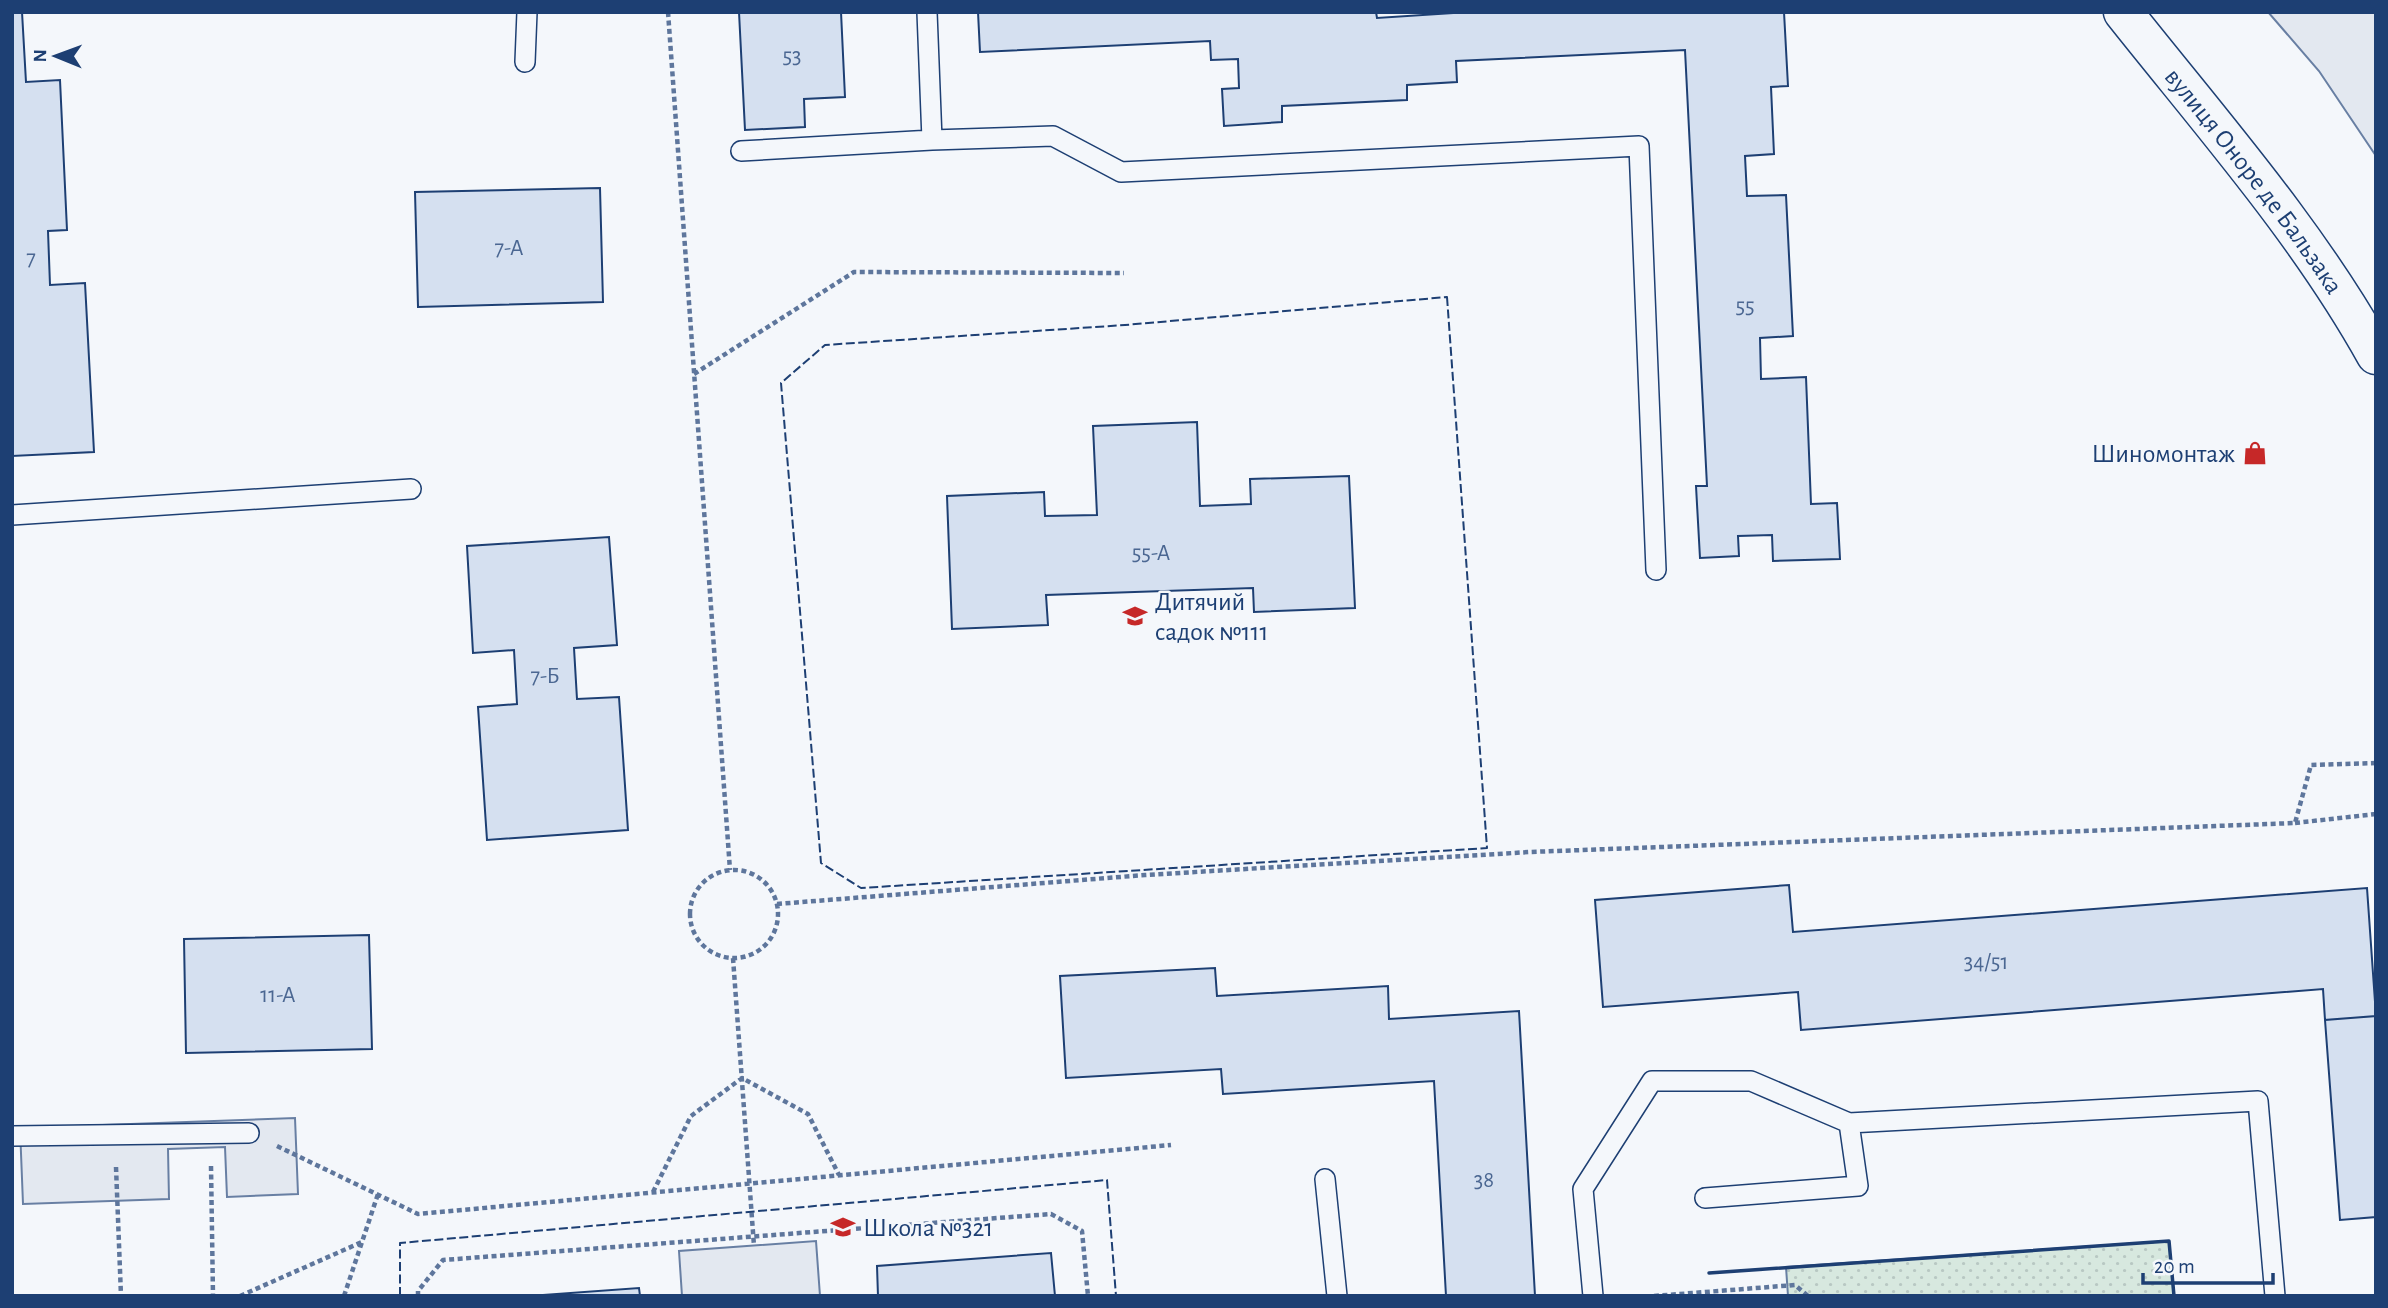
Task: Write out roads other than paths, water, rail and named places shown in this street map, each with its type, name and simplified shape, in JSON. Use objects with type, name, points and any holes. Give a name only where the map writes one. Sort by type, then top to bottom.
[{"type":"street","name":"вулиця Оноре де Бальзака","points":[[2123,12],[2301,238],[2352,313],[2376,355]]},
{"type":"lane","points":[[524,62],[527,12]]},
{"type":"lane","points":[[927,12],[932,140]]},
{"type":"lane","points":[[741,151],[1053,136],[1121,172],[1639,146],[1656,570]]},
{"type":"lane","points":[[12,515],[411,489]]},
{"type":"lane","points":[[1593,1296],[1583,1189],[1652,1081],[1751,1081],[1849,1123],[2258,1101],[2275,1296]]},
{"type":"lane","points":[[1705,1198],[1858,1186],[1849,1123]]},
{"type":"lane","points":[[12,1136],[249,1133]]},
{"type":"lane","points":[[1325,1179],[1337,1296]]},
{"type":"place","name":"Шиномонтаж","points":[[2255,453]]},
{"type":"place","name":"Дитячий садок №111","points":[[1135,616]]},
{"type":"place","name":"Школа №321","points":[[843,1227]]}]
